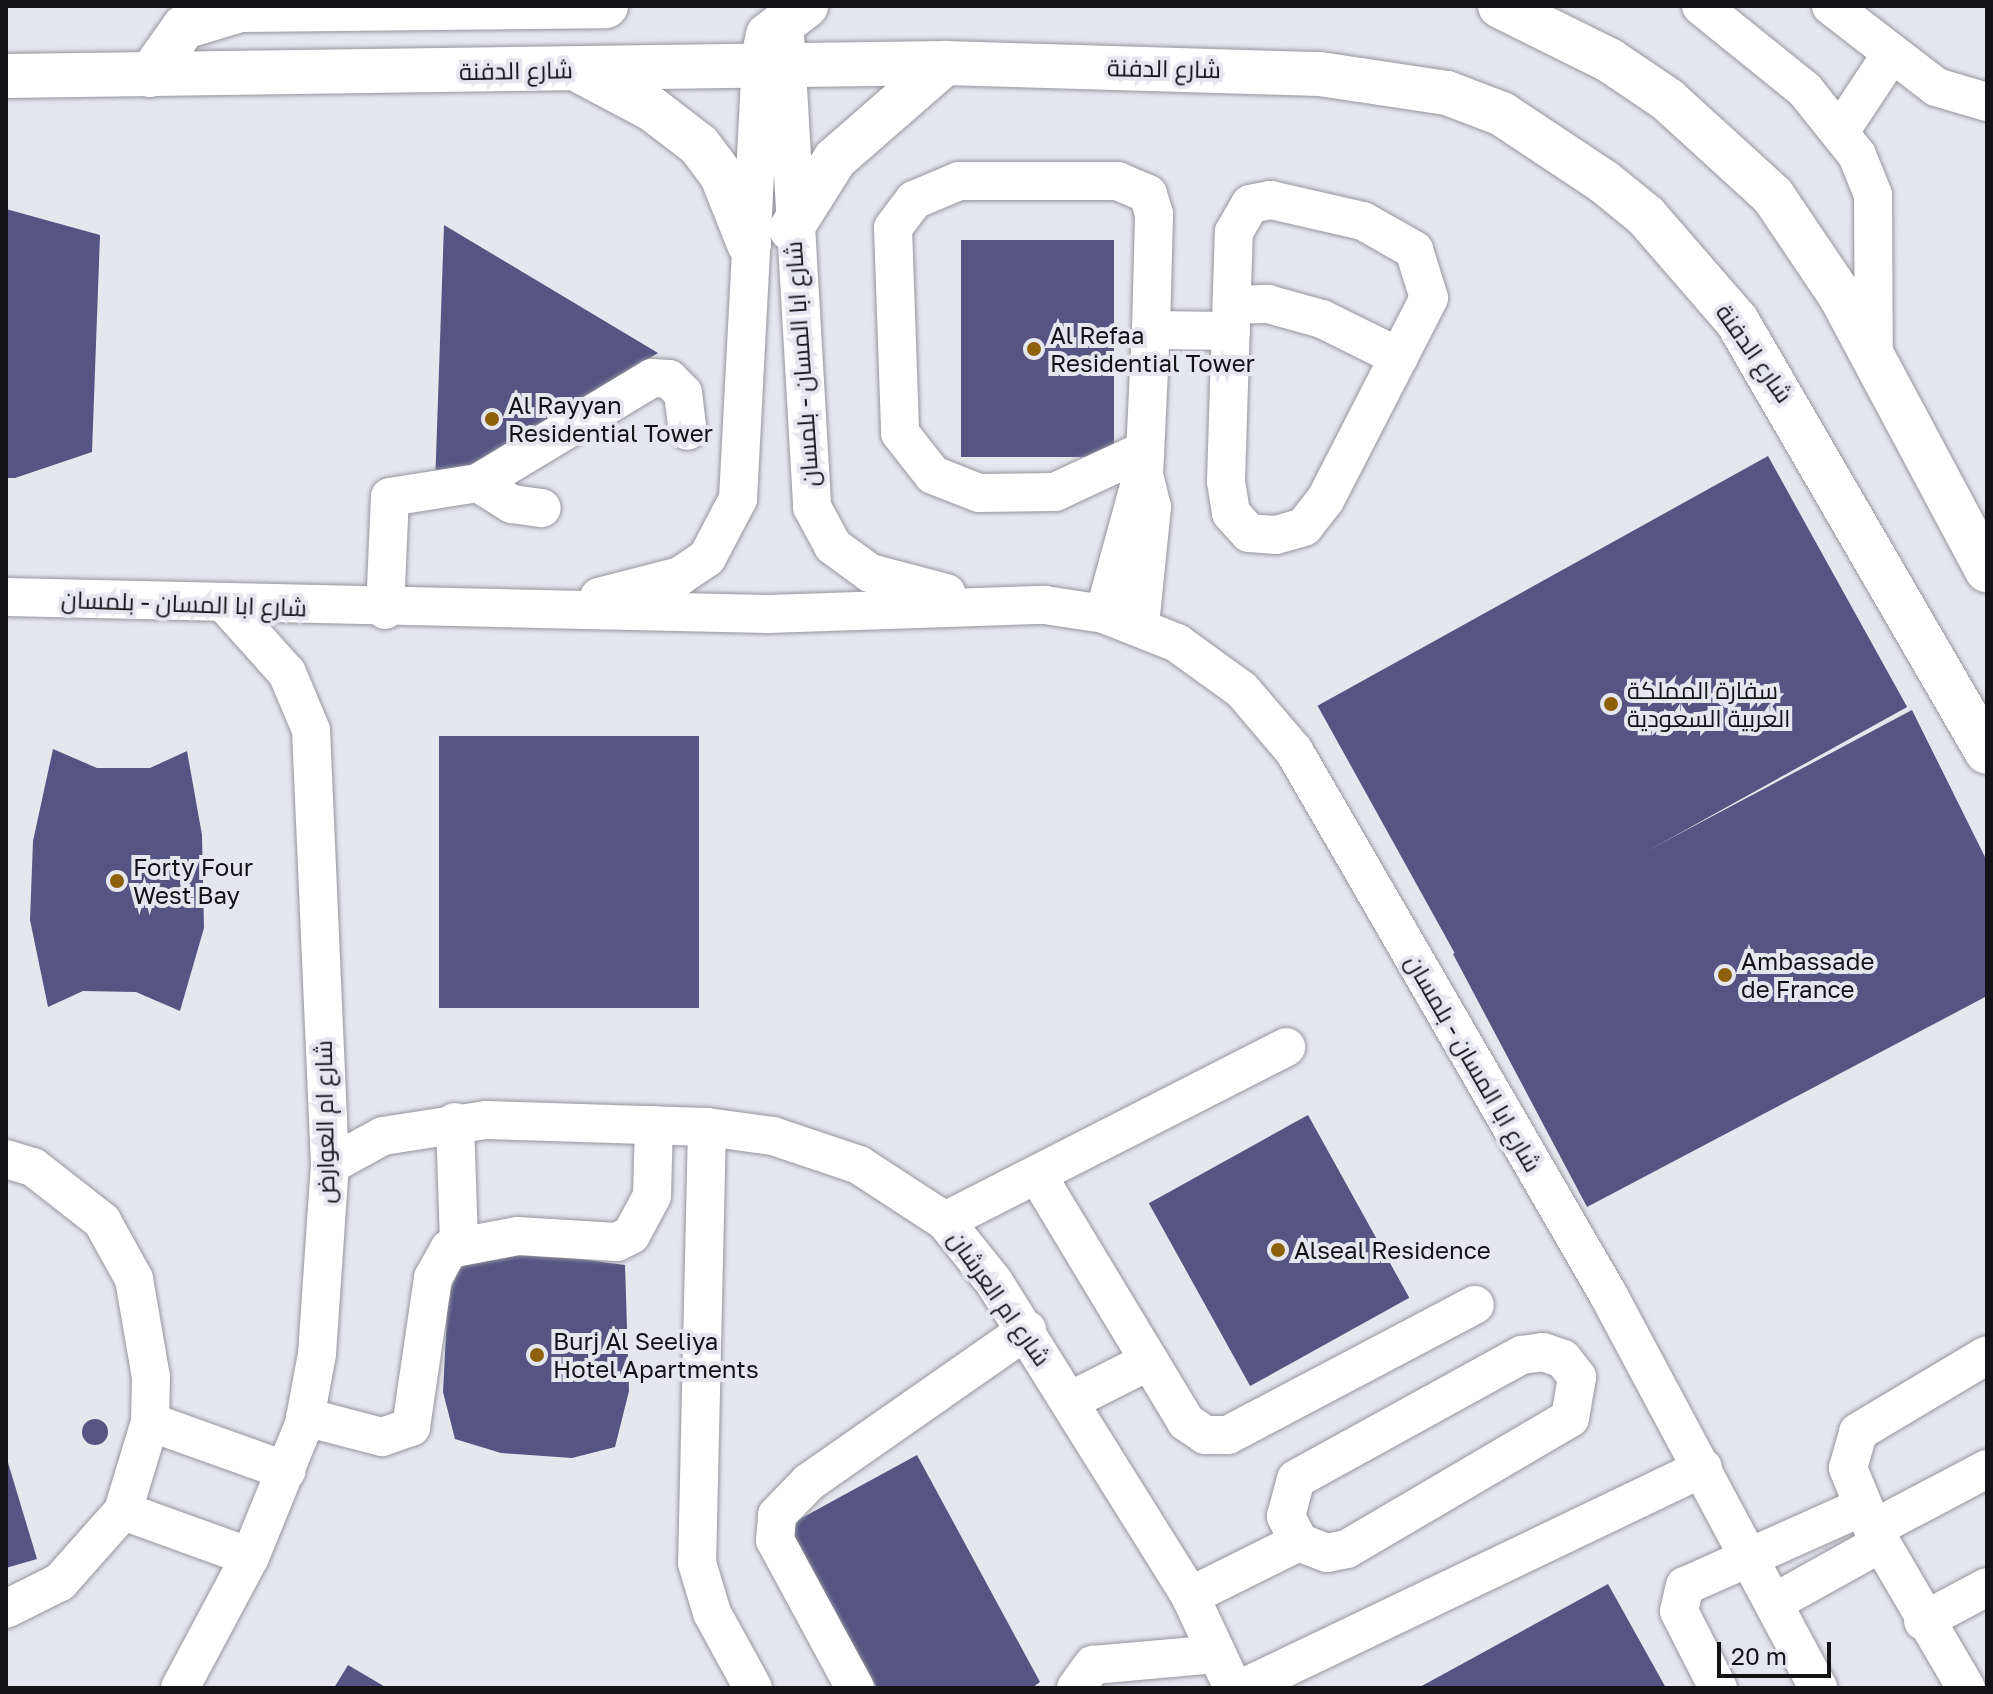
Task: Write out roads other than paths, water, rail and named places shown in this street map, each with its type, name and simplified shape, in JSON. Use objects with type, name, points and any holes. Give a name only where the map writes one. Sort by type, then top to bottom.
[{"type":"main road","points":[[150,75],[163,48],[210,15],[606,6]]},
{"type":"main road","points":[[1500,6],[1609,60],[1723,146],[1815,254],[1987,571]]},
{"type":"main road","points":[[775,65],[768,35],[788,10]]},
{"type":"main road","points":[[791,229],[835,159],[945,63]]},
{"type":"main road","name":"شارع الدفنة","points":[[6,76],[945,63],[1387,81],[1447,93],[1553,143],[1646,216],[1737,321],[1987,752]]},
{"type":"main road","points":[[576,69],[652,109],[699,145],[749,244]]},
{"type":"street","points":[[1701,6],[1805,90],[1841,130],[1873,195],[1874,361]]},
{"type":"street","points":[[1831,6],[1936,87],[1987,102]]},
{"type":"street","points":[[1841,130],[1892,53]]},
{"type":"street","name":"شارع ابا المسان - بلمسان","points":[[775,65],[812,507],[833,546],[870,573],[992,603],[1104,614],[1140,625],[1222,673],[1294,751],[1703,1468],[1777,1601],[1818,1688]]},
{"type":"street","name":"شارع ابا المسان - بلمسان","points":[[554,609],[680,576],[719,539],[738,499],[744,454],[749,244],[775,65]]},
{"type":"street","points":[[1140,625],[1152,507],[1145,463],[1154,214],[1148,194],[1118,181],[959,181],[914,200],[893,228],[900,433],[933,475],[979,493],[1055,492],[1145,463]]},
{"type":"street","points":[[1250,204],[1303,204],[1363,221],[1414,250],[1426,271],[1429,298],[1399,357],[1304,527],[1276,535],[1249,533],[1231,513],[1226,481],[1234,232],[1250,204]]},
{"type":"street","points":[[1151,330],[1231,318],[1268,304],[1322,319],[1399,357]]},
{"type":"street","points":[[385,610],[390,497],[478,483],[652,378],[669,379],[683,393],[688,431]]},
{"type":"street","points":[[1104,614],[1145,463]]},
{"type":"street","points":[[478,483],[512,504],[542,508]]},
{"type":"street","name":"شارع ابا المسان - بلمسان","points":[[6,597],[385,610],[554,609],[768,614],[992,603]]},
{"type":"street","name":"شارع ام العوارض","points":[[180,1688],[250,1557],[287,1471],[305,1417],[317,1354],[330,1165],[311,730],[287,673],[226,605]]},
{"type":"street","points":[[945,1221],[1039,1178],[1286,1047]]},
{"type":"street","points":[[305,1417],[382,1437],[411,1427],[433,1278],[459,1243],[455,1122]]},
{"type":"street","name":"شارع ام العرشان","points":[[330,1165],[383,1136],[455,1122],[707,1127],[824,1149],[945,1221],[1027,1330],[1190,1596],[1233,1688]]},
{"type":"street","points":[[459,1243],[518,1236],[617,1242],[631,1235],[652,1196],[654,1125]]},
{"type":"street","points":[[707,1127],[697,1563],[712,1613],[753,1688]]},
{"type":"street","points":[[6,1159],[33,1167],[102,1221],[115,1244],[145,1322],[150,1422],[123,1511],[60,1582],[6,1609]]},
{"type":"street","points":[[1039,1178],[1186,1422],[1205,1435],[1228,1435],[1475,1305]]},
{"type":"street","points":[[855,1688],[775,1540],[777,1515],[809,1482],[1027,1330]]},
{"type":"street","points":[[1190,1596],[1299,1542],[1327,1553],[1347,1549],[1570,1418],[1577,1377],[1563,1359],[1522,1355],[1313,1468],[1287,1496],[1286,1516],[1299,1542]]},
{"type":"street","points":[[1966,1688],[1923,1621],[1872,1526],[1848,1468],[1858,1432],[1987,1355]]},
{"type":"street","points":[[1070,1401],[1149,1361]]},
{"type":"street","points":[[150,1422],[287,1471]]},
{"type":"street","points":[[1243,1688],[1703,1468]]},
{"type":"street","points":[[1718,1688],[1679,1611],[1685,1586],[1754,1561],[1872,1526],[1987,1469]]},
{"type":"street","points":[[123,1511],[250,1557]]},
{"type":"street","points":[[1777,1601],[1872,1526]]},
{"type":"street","points":[[1923,1621],[1987,1587]]},
{"type":"street","points":[[1076,1688],[1093,1665],[1216,1654]]},
{"type":"place","name":"Al Refaa Residential Tower","points":[[1034,349]]},
{"type":"place","name":"Al Rayyan Residential Tower","points":[[492,419]]},
{"type":"place","name":"سفارة المملكة العربية السعودية","points":[[1611,704]]},
{"type":"place","name":"Forty Four West Bay","points":[[117,881]]},
{"type":"place","name":"Ambassade de France","points":[[1725,975]]},
{"type":"place","name":"Alseal Residence","points":[[1278,1250]]},
{"type":"place","name":"Burj Al Seeliya Hotel Apartments","points":[[537,1355]]}]
